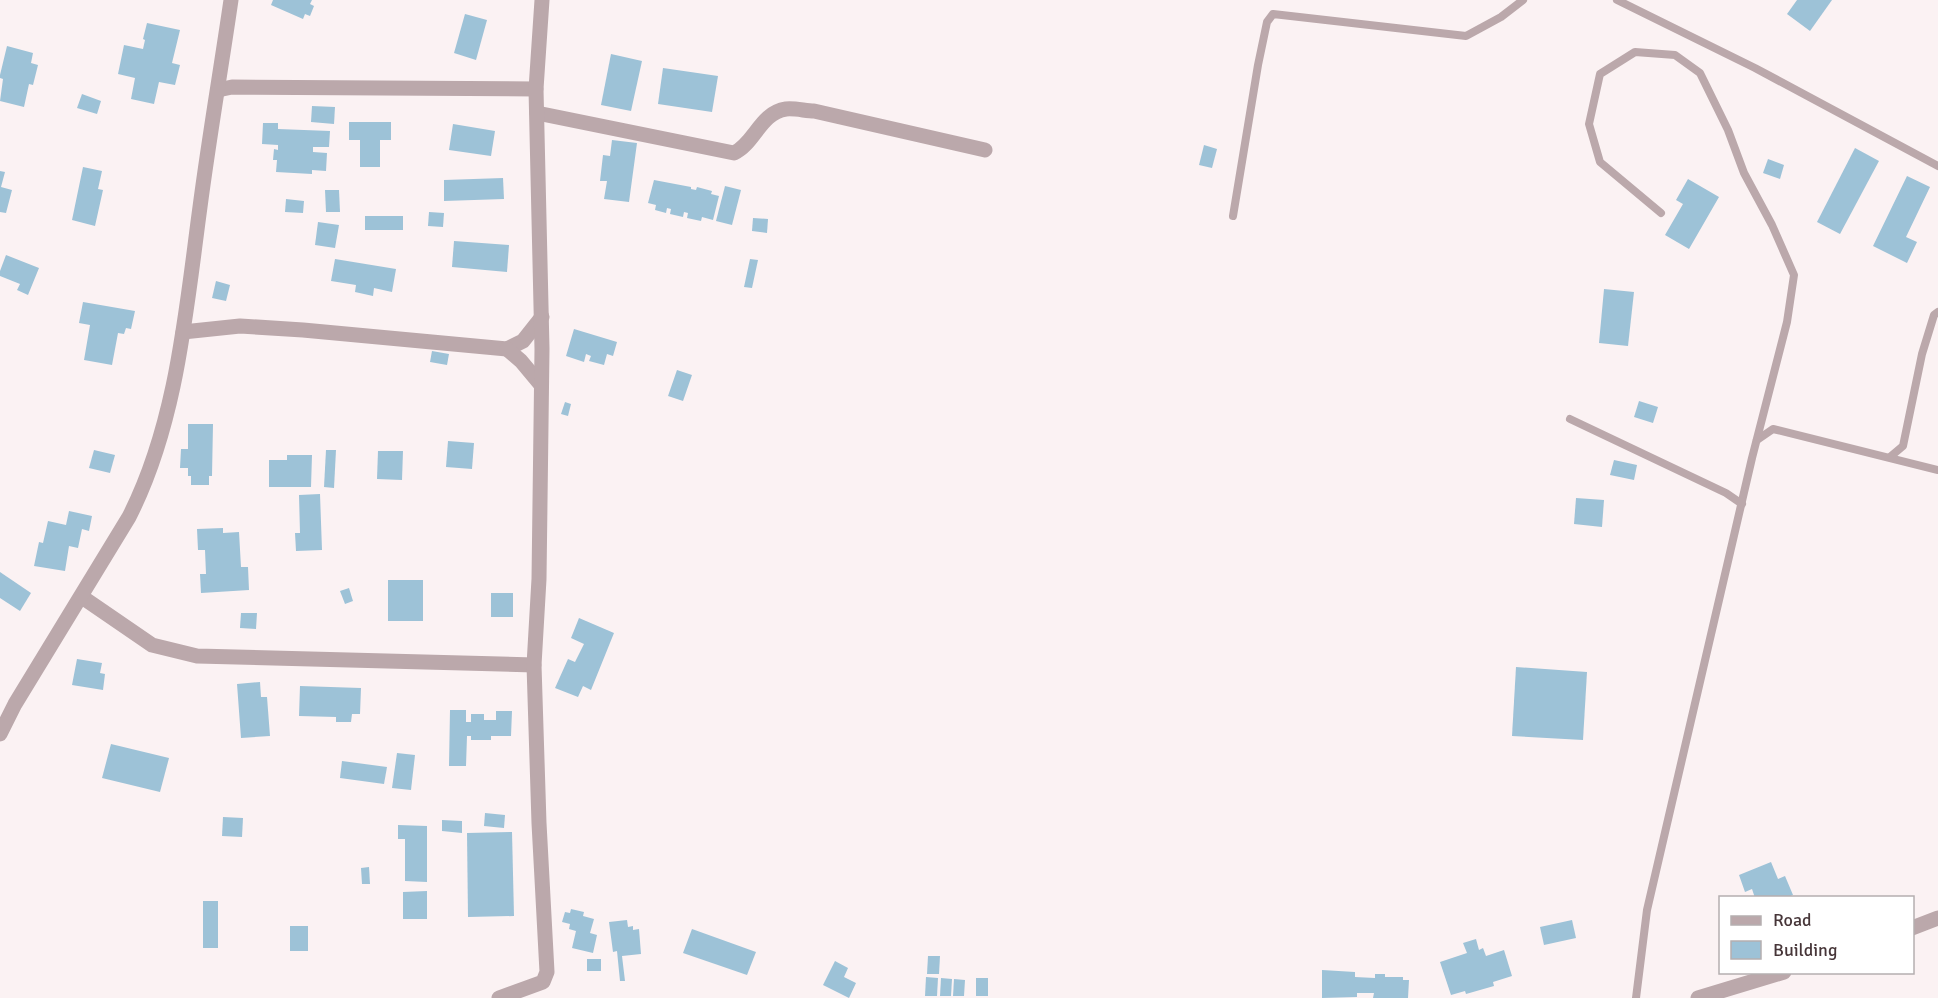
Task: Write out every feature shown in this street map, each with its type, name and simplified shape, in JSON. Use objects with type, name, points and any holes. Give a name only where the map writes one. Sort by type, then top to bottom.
[{"type":"street","points":[[0,734],[15,704],[129,517],[155,459],[183,332],[202,188],[231,0]]},
{"type":"street","points":[[499,998],[543,982],[547,972],[534,665],[540,524],[542,316],[536,89],[542,0]]},
{"type":"street","points":[[218,90],[231,87],[536,89]]},
{"type":"street","points":[[537,113],[734,153],[744,148],[764,120],[785,109],[814,111],[985,150]]},
{"type":"street","points":[[183,332],[240,326],[507,349],[523,341],[542,316]]},
{"type":"street","points":[[507,349],[521,361],[541,385]]},
{"type":"street","points":[[82,597],[152,645],[197,656],[534,665]]},
{"type":"street","points":[[1914,927],[1938,918]]},
{"type":"street","points":[[1698,998],[1777,974]]},
{"type":"lane","points":[[1233,216],[1258,65],[1267,22],[1273,14],[1466,36],[1501,17],[1523,0]]},
{"type":"lane","points":[[1617,0],[1755,68],[1938,166]]},
{"type":"lane","points":[[1636,998],[1647,910],[1757,440],[1787,322],[1794,275],[1772,225],[1744,173],[1728,130],[1700,73],[1675,55],[1635,52],[1600,74],[1589,124],[1600,162],[1661,213]]},
{"type":"lane","points":[[1890,457],[1903,446],[1922,354],[1934,315],[1938,312]]},
{"type":"lane","points":[[1570,419],[1726,493],[1742,504]]},
{"type":"lane","points":[[1757,440],[1773,429],[1938,470]]},
{"type":"building","points":[[273,0],[312,0],[310,4],[314,6],[310,16],[305,14],[303,19],[271,5]]},
{"type":"building","points":[[1797,0],[1832,0],[1810,31],[1787,14]]},
{"type":"building","points":[[465,14],[487,20],[476,60],[454,53]]},
{"type":"building","points":[[147,23],[180,30],[172,63],[180,65],[175,85],[159,82],[154,104],[131,99],[135,78],[118,74],[124,45],[143,49]]},
{"type":"building","points":[[7,46],[33,53],[31,63],[38,65],[33,85],[29,84],[24,107],[0,101],[3,79],[0,75]]},
{"type":"building","points":[[611,54],[642,61],[631,111],[601,105]]},
{"type":"building","points":[[663,68],[718,76],[712,112],[658,104]]},
{"type":"building","points":[[82,94],[101,101],[97,114],[77,108]]},
{"type":"building","points":[[312,106],[335,107],[334,124],[311,122]]},
{"type":"building","points":[[349,122],[391,122],[391,140],[380,140],[380,167],[360,167],[360,140],[349,140]]},
{"type":"building","points":[[263,123],[278,123],[278,129],[330,131],[329,147],[313,147],[313,152],[327,153],[326,171],[312,170],[312,174],[276,172],[277,160],[273,160],[274,149],[278,150],[278,145],[262,144]]},
{"type":"building","points":[[453,124],[495,131],[491,156],[449,150]]},
{"type":"building","points":[[612,140],[637,143],[629,202],[604,199],[607,181],[600,181],[603,155],[610,156]]},
{"type":"building","points":[[1204,145],[1217,149],[1212,168],[1199,165]]},
{"type":"building","points":[[1855,148],[1879,161],[1840,234],[1817,222]]},
{"type":"building","points":[[1768,159],[1784,165],[1780,179],[1763,173]]},
{"type":"building","points":[[83,167],[102,171],[98,189],[103,190],[95,226],[72,220]]},
{"type":"building","points":[[0,171],[5,172],[1,187],[12,190],[6,213],[0,212]]},
{"type":"building","points":[[1907,176],[1930,187],[1906,237],[1917,242],[1907,263],[1873,246]]},
{"type":"building","points":[[503,178],[504,199],[444,201],[444,180]]},
{"type":"building","points":[[1688,179],[1719,197],[1689,249],[1665,235],[1683,204],[1676,200]]},
{"type":"building","points":[[654,180],[696,190],[697,187],[712,191],[711,194],[719,196],[713,220],[702,217],[701,221],[687,218],[688,213],[684,212],[683,217],[670,214],[671,209],[667,208],[666,213],[655,210],[656,205],[648,203]]},
{"type":"building","points":[[725,186],[741,190],[732,225],[716,221]]},
{"type":"building","points":[[325,190],[339,190],[340,212],[326,212]]},
{"type":"building","points":[[286,199],[304,201],[303,213],[285,212]]},
{"type":"building","points":[[429,212],[444,213],[443,227],[428,226]]},
{"type":"building","points":[[365,216],[403,216],[403,230],[365,230]]},
{"type":"building","points":[[753,218],[768,219],[767,233],[752,231]]},
{"type":"building","points":[[318,222],[339,225],[335,248],[315,245]]},
{"type":"building","points":[[454,241],[509,245],[507,272],[452,267]]},
{"type":"building","points":[[6,255],[39,268],[28,295],[17,290],[20,284],[0,276]]},
{"type":"building","points":[[335,259],[396,269],[392,292],[374,288],[373,296],[355,292],[356,285],[331,281]]},
{"type":"building","points":[[750,259],[758,260],[752,288],[744,287]]},
{"type":"building","points":[[216,281],[230,285],[226,301],[212,298]]},
{"type":"building","points":[[1604,289],[1634,292],[1628,346],[1599,343]]},
{"type":"building","points":[[83,302],[135,311],[131,329],[126,328],[124,334],[118,333],[112,365],[84,360],[90,325],[79,323]]},
{"type":"building","points":[[574,329],[617,342],[613,356],[607,354],[604,365],[589,361],[591,356],[586,354],[584,362],[566,356]]},
{"type":"building","points":[[432,351],[449,354],[447,365],[430,362]]},
{"type":"building","points":[[677,370],[692,375],[683,401],[668,396]]},
{"type":"building","points":[[1639,401],[1658,407],[1653,423],[1634,417]]},
{"type":"building","points":[[565,402],[571,404],[568,416],[561,414]]},
{"type":"building","points":[[188,424],[213,424],[212,476],[209,476],[209,485],[191,485],[188,468],[180,468],[181,449],[188,449]]},
{"type":"building","points":[[448,441],[474,443],[472,469],[446,467]]},
{"type":"building","points":[[94,450],[115,455],[110,473],[89,468]]},
{"type":"building","points":[[326,450],[336,450],[334,488],[324,487]]},
{"type":"building","points":[[378,451],[403,451],[402,480],[377,479]]},
{"type":"building","points":[[287,455],[312,455],[311,487],[269,487],[269,460],[287,460]]},
{"type":"building","points":[[1614,460],[1637,465],[1634,480],[1610,475]]},
{"type":"building","points":[[320,494],[322,550],[296,551],[295,533],[300,533],[299,495]]},
{"type":"building","points":[[1576,498],[1604,500],[1602,527],[1574,524]]},
{"type":"building","points":[[69,511],[92,516],[89,531],[82,529],[78,548],[69,546],[65,571],[34,566],[39,542],[43,543],[48,521],[66,525]]},
{"type":"building","points":[[223,528],[223,533],[239,532],[241,567],[248,567],[249,590],[201,593],[200,574],[206,574],[205,550],[198,550],[197,529]]},
{"type":"building","points":[[0,572],[31,593],[20,611],[0,598]]},
{"type":"building","points":[[388,580],[423,580],[423,621],[388,621]]},
{"type":"building","points":[[349,588],[353,601],[345,604],[340,591]]},
{"type":"building","points":[[491,593],[513,593],[513,617],[491,617]]},
{"type":"building","points":[[241,613],[257,613],[256,629],[240,628]]},
{"type":"building","points":[[579,618],[614,633],[591,690],[583,686],[578,697],[555,688],[568,659],[575,662],[584,644],[571,638]]},
{"type":"building","points":[[77,659],[102,663],[100,673],[105,674],[103,690],[72,685]]},
{"type":"building","points":[[1516,667],[1587,672],[1583,740],[1512,736]]},
{"type":"building","points":[[260,682],[261,697],[267,697],[270,736],[241,738],[237,684]]},
{"type":"building","points":[[300,686],[361,688],[360,714],[352,714],[351,722],[336,722],[336,717],[299,716]]},
{"type":"building","points":[[450,710],[466,710],[466,722],[471,722],[471,714],[484,714],[484,720],[496,720],[496,711],[512,711],[511,736],[491,736],[491,740],[471,740],[471,736],[467,736],[466,766],[449,766]]},
{"type":"building","points":[[111,744],[169,758],[160,792],[102,778]]},
{"type":"building","points":[[397,753],[415,755],[411,790],[392,788]]},
{"type":"building","points":[[342,761],[387,767],[384,784],[340,778]]},
{"type":"building","points":[[485,813],[505,815],[504,828],[484,826]]},
{"type":"building","points":[[223,817],[243,818],[242,837],[222,836]]},
{"type":"building","points":[[442,820],[462,821],[462,833],[442,831]]},
{"type":"building","points":[[398,825],[427,826],[427,882],[405,881],[405,839],[398,839]]},
{"type":"building","points":[[512,832],[514,916],[468,917],[467,833]]},
{"type":"building","points":[[1771,862],[1778,879],[1785,876],[1793,895],[1754,896],[1752,889],[1745,892],[1739,875]]},
{"type":"building","points":[[369,867],[370,884],[362,884],[361,868]]},
{"type":"building","points":[[427,891],[427,919],[403,919],[403,892]]},
{"type":"building","points":[[203,901],[218,901],[218,948],[203,948]]},
{"type":"building","points":[[571,909],[584,912],[583,916],[594,919],[590,933],[597,935],[593,953],[572,948],[576,931],[569,929],[570,924],[562,922],[565,912],[570,913]]},
{"type":"building","points":[[627,920],[628,927],[633,926],[633,930],[639,929],[641,954],[622,956],[625,981],[620,981],[617,951],[613,952],[609,922]]},
{"type":"building","points":[[1572,920],[1576,938],[1544,945],[1540,927]]},
{"type":"building","points":[[290,926],[308,926],[308,951],[290,951]]},
{"type":"building","points":[[692,929],[756,952],[747,975],[683,953]]},
{"type":"building","points":[[1476,939],[1479,950],[1483,948],[1486,956],[1504,950],[1512,976],[1493,982],[1494,986],[1466,994],[1465,991],[1451,995],[1440,962],[1467,953],[1463,943]]},
{"type":"building","points":[[928,956],[940,956],[939,974],[927,974]]},
{"type":"building","points":[[587,959],[601,959],[601,971],[587,971]]},
{"type":"building","points":[[835,961],[848,968],[844,977],[856,983],[849,998],[823,985]]},
{"type":"building","points":[[1322,970],[1355,972],[1355,977],[1375,978],[1375,974],[1385,974],[1385,977],[1403,977],[1403,980],[1409,980],[1408,998],[1373,998],[1374,993],[1357,993],[1357,997],[1322,998]]},
{"type":"building","points":[[926,977],[938,978],[937,996],[925,996]]},
{"type":"building","points":[[941,978],[952,979],[951,996],[940,996]]},
{"type":"building","points":[[976,978],[988,978],[988,996],[976,996]]},
{"type":"building","points":[[954,979],[965,980],[964,996],[953,996]]}]
